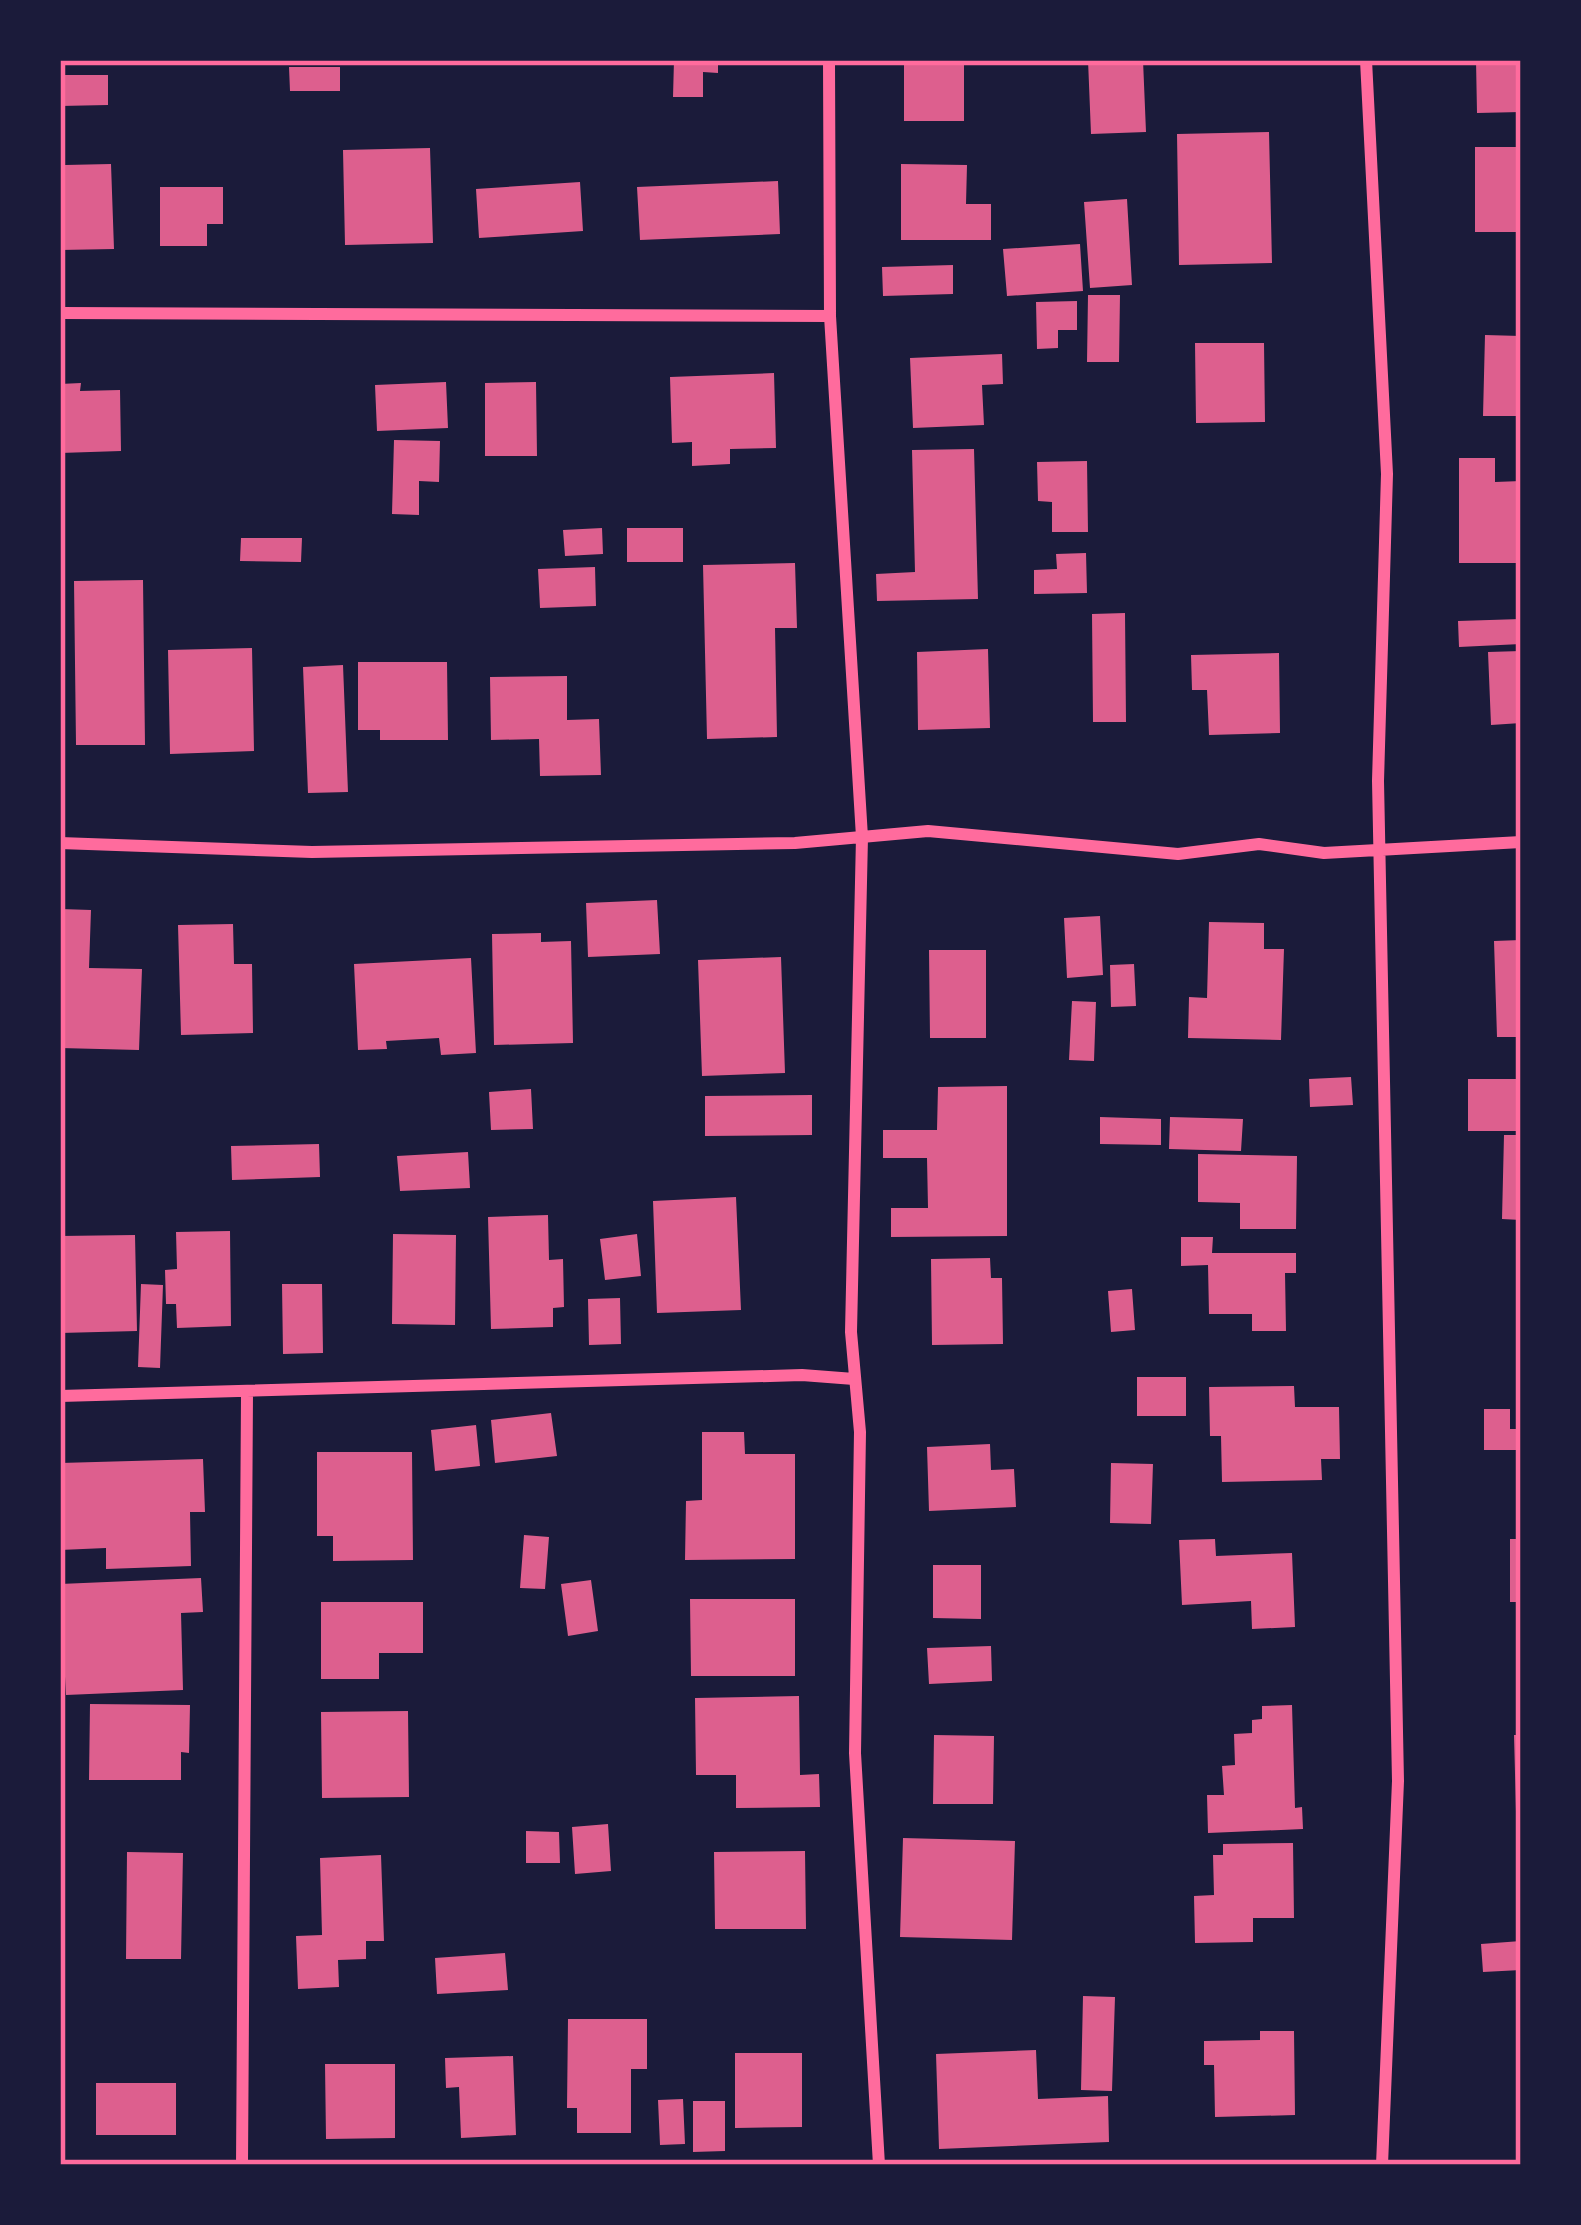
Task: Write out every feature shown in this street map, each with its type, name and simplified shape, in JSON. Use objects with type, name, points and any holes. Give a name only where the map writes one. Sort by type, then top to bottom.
[{"type":"street","points":[[829,60],[830,316],[862,837],[854,1379],[860,1432],[855,1753],[879,2165]]},
{"type":"street","points":[[1366,60],[1387,474],[1382,850],[1397,1781],[1382,2165]]},
{"type":"street","points":[[60,313],[830,316]]},
{"type":"street","points":[[60,843],[312,852],[794,843],[928,831],[1178,854],[1259,844],[1324,853],[1521,842]]},
{"type":"street","points":[[60,1396],[710,1377],[854,1379]]},
{"type":"street","points":[[242,2165],[247,1394]]},
{"type":"building","points":[[674,60],[718,60],[718,73],[703,72],[703,97],[673,97]]},
{"type":"building","points":[[904,60],[964,60],[964,121],[904,121]]},
{"type":"building","points":[[1088,60],[1143,60],[1146,132],[1091,134]]},
{"type":"building","points":[[1476,60],[1521,60],[1521,112],[1477,113]]},
{"type":"building","points":[[289,67],[340,67],[340,91],[290,91]]},
{"type":"building","points":[[60,75],[108,75],[108,105],[60,106]]},
{"type":"building","points":[[1269,132],[1272,263],[1179,265],[1177,134]]},
{"type":"building","points":[[1475,147],[1521,147],[1521,232],[1475,232]]},
{"type":"building","points":[[430,148],[433,243],[345,245],[343,150]]},
{"type":"building","points":[[111,164],[114,249],[60,250],[65,165]]},
{"type":"building","points":[[901,164],[967,165],[966,204],[991,204],[991,240],[901,240]]},
{"type":"building","points":[[778,181],[780,234],[640,240],[637,187]]},
{"type":"building","points":[[580,182],[583,231],[479,238],[476,189]]},
{"type":"building","points":[[160,187],[223,187],[223,224],[207,224],[207,246],[160,246]]},
{"type":"building","points":[[1127,199],[1132,285],[1090,288],[1084,202]]},
{"type":"building","points":[[1080,244],[1083,291],[1007,296],[1003,249]]},
{"type":"building","points":[[953,265],[953,294],[883,296],[882,267]]},
{"type":"building","points":[[1088,295],[1120,295],[1119,362],[1087,362]]},
{"type":"building","points":[[1077,301],[1077,330],[1058,330],[1058,348],[1037,349],[1036,302]]},
{"type":"building","points":[[1485,335],[1521,336],[1521,416],[1483,416]]},
{"type":"building","points":[[1195,343],[1264,343],[1265,422],[1196,423]]},
{"type":"building","points":[[1002,354],[1003,384],[982,385],[984,425],[913,428],[910,358]]},
{"type":"building","points":[[774,373],[776,448],[730,449],[730,464],[692,466],[692,442],[672,443],[670,377]]},
{"type":"building","points":[[446,382],[448,428],[377,431],[375,385]]},
{"type":"building","points":[[536,382],[537,456],[485,456],[485,383]]},
{"type":"building","points":[[81,383],[80,391],[120,390],[121,451],[60,453],[60,384]]},
{"type":"building","points":[[394,440],[440,441],[439,482],[419,481],[419,515],[392,514]]},
{"type":"building","points":[[974,449],[978,599],[877,601],[876,574],[915,572],[912,450]]},
{"type":"building","points":[[1459,458],[1495,458],[1495,482],[1521,481],[1521,563],[1459,563]]},
{"type":"building","points":[[1087,461],[1088,532],[1052,532],[1052,502],[1038,501],[1037,462]]},
{"type":"building","points":[[602,528],[603,554],[565,556],[563,530]]},
{"type":"building","points":[[627,528],[683,528],[683,562],[627,562]]},
{"type":"building","points":[[241,538],[302,538],[301,562],[240,561]]},
{"type":"building","points":[[1086,553],[1087,593],[1034,594],[1034,570],[1057,569],[1056,554]]},
{"type":"building","points":[[795,563],[797,628],[775,628],[777,737],[707,739],[703,565]]},
{"type":"building","points":[[595,567],[596,606],[540,608],[538,569]]},
{"type":"building","points":[[143,580],[145,745],[76,745],[74,581]]},
{"type":"building","points":[[1125,613],[1126,722],[1093,722],[1092,614]]},
{"type":"building","points":[[1521,619],[1521,644],[1459,647],[1458,621]]},
{"type":"building","points":[[252,648],[254,751],[170,754],[168,650]]},
{"type":"building","points":[[988,649],[990,728],[918,730],[917,652]]},
{"type":"building","points":[[1521,651],[1521,723],[1491,725],[1488,652]]},
{"type":"building","points":[[1279,653],[1280,733],[1209,735],[1207,690],[1192,690],[1191,655]]},
{"type":"building","points":[[358,662],[447,662],[448,740],[380,740],[380,730],[358,730]]},
{"type":"building","points":[[343,665],[348,792],[308,793],[303,667]]},
{"type":"building","points":[[567,676],[567,720],[599,719],[601,775],[540,776],[539,739],[491,740],[490,677]]},
{"type":"building","points":[[657,900],[660,954],[588,957],[586,903]]},
{"type":"building","points":[[60,909],[91,910],[89,968],[142,969],[139,1050],[60,1048]]},
{"type":"building","points":[[1100,916],[1103,975],[1067,978],[1064,918]]},
{"type":"building","points":[[1209,922],[1264,923],[1264,949],[1284,949],[1281,1040],[1188,1038],[1189,997],[1207,998]]},
{"type":"building","points":[[233,924],[234,964],[252,964],[253,1033],[181,1035],[178,925]]},
{"type":"building","points":[[541,933],[541,942],[571,941],[573,1043],[494,1045],[492,934]]},
{"type":"building","points":[[1521,940],[1521,1037],[1497,1037],[1494,941]]},
{"type":"building","points":[[929,950],[986,950],[986,1038],[930,1038]]},
{"type":"building","points":[[781,957],[785,1073],[702,1076],[698,960]]},
{"type":"building","points":[[471,958],[476,1053],[441,1055],[439,1038],[386,1041],[387,1049],[358,1050],[354,964]]},
{"type":"building","points":[[1134,964],[1136,1006],[1111,1007],[1110,965]]},
{"type":"building","points":[[1072,1001],[1096,1002],[1094,1061],[1069,1060]]},
{"type":"building","points":[[1351,1077],[1353,1105],[1310,1107],[1309,1079]]},
{"type":"building","points":[[1468,1079],[1521,1079],[1521,1131],[1468,1131]]},
{"type":"building","points":[[1007,1086],[1007,1236],[891,1237],[891,1208],[928,1208],[927,1158],[883,1158],[883,1130],[937,1130],[938,1087]]},
{"type":"building","points":[[531,1089],[533,1129],[491,1130],[489,1092]]},
{"type":"building","points":[[812,1095],[812,1135],[705,1136],[705,1096]]},
{"type":"building","points":[[1100,1117],[1161,1119],[1161,1145],[1100,1144]]},
{"type":"building","points":[[1170,1117],[1243,1119],[1241,1151],[1169,1149]]},
{"type":"building","points":[[1504,1135],[1521,1135],[1521,1220],[1502,1219]]},
{"type":"building","points":[[319,1144],[320,1177],[232,1180],[231,1146]]},
{"type":"building","points":[[468,1152],[470,1188],[400,1191],[397,1156]]},
{"type":"building","points":[[1198,1154],[1297,1156],[1296,1229],[1240,1229],[1240,1203],[1198,1202]]},
{"type":"building","points":[[736,1197],[741,1310],[657,1313],[653,1201]]},
{"type":"building","points":[[548,1215],[549,1260],[563,1259],[564,1307],[553,1308],[553,1327],[491,1329],[488,1217]]},
{"type":"building","points":[[230,1231],[231,1326],[177,1328],[176,1304],[166,1304],[165,1270],[177,1269],[176,1232]]},
{"type":"building","points":[[393,1234],[456,1235],[455,1325],[392,1324]]},
{"type":"building","points":[[637,1234],[641,1276],[605,1280],[600,1239]]},
{"type":"building","points":[[135,1235],[137,1331],[60,1333],[60,1236]]},
{"type":"building","points":[[1181,1237],[1213,1237],[1212,1253],[1296,1253],[1296,1273],[1285,1273],[1286,1331],[1252,1331],[1252,1314],[1209,1314],[1208,1265],[1181,1266]]},
{"type":"building","points":[[990,1258],[991,1278],[1002,1278],[1003,1344],[932,1345],[931,1259]]},
{"type":"building","points":[[141,1284],[163,1285],[160,1368],[138,1367]]},
{"type":"building","points":[[282,1284],[322,1284],[323,1353],[283,1354]]},
{"type":"building","points":[[1132,1289],[1135,1330],[1111,1332],[1108,1291]]},
{"type":"building","points":[[620,1298],[621,1344],[589,1345],[588,1299]]},
{"type":"building","points":[[1137,1377],[1186,1377],[1186,1416],[1137,1416]]},
{"type":"building","points":[[1294,1386],[1295,1407],[1339,1407],[1340,1459],[1321,1459],[1322,1480],[1222,1482],[1221,1436],[1210,1436],[1209,1387]]},
{"type":"building","points":[[1484,1409],[1510,1409],[1510,1429],[1521,1429],[1521,1450],[1484,1450]]},
{"type":"building","points":[[551,1413],[557,1456],[495,1463],[491,1420]]},
{"type":"building","points":[[476,1425],[480,1466],[435,1471],[431,1430]]},
{"type":"building","points":[[702,1432],[744,1432],[745,1454],[795,1454],[795,1559],[685,1560],[686,1501],[702,1500]]},
{"type":"building","points":[[990,1444],[991,1470],[1014,1469],[1016,1507],[929,1511],[927,1447]]},
{"type":"building","points":[[317,1452],[412,1452],[413,1560],[333,1561],[333,1536],[317,1536]]},
{"type":"building","points":[[203,1459],[205,1512],[190,1512],[191,1566],[106,1569],[106,1548],[60,1550],[60,1463]]},
{"type":"building","points":[[1111,1463],[1153,1464],[1151,1524],[1110,1523]]},
{"type":"building","points":[[524,1535],[549,1537],[545,1589],[520,1588]]},
{"type":"building","points":[[1215,1539],[1216,1556],[1292,1553],[1295,1627],[1252,1629],[1251,1601],[1182,1605],[1179,1540]]},
{"type":"building","points":[[1510,1539],[1521,1539],[1521,1602],[1510,1602]]},
{"type":"building","points":[[933,1565],[981,1565],[981,1619],[933,1618]]},
{"type":"building","points":[[201,1578],[203,1612],[181,1613],[183,1690],[66,1695],[60,1584]]},
{"type":"building","points":[[591,1580],[598,1631],[568,1636],[561,1584]]},
{"type":"building","points":[[690,1599],[795,1599],[795,1676],[691,1676]]},
{"type":"building","points":[[321,1602],[423,1602],[423,1653],[379,1653],[379,1679],[321,1679]]},
{"type":"building","points":[[991,1646],[992,1681],[929,1684],[927,1648]]},
{"type":"building","points":[[799,1696],[800,1775],[819,1774],[820,1807],[736,1808],[736,1775],[696,1775],[695,1698]]},
{"type":"building","points":[[90,1704],[190,1705],[189,1753],[181,1752],[181,1780],[89,1780]]},
{"type":"building","points":[[1292,1705],[1295,1808],[1302,1807],[1303,1829],[1208,1833],[1207,1795],[1224,1795],[1222,1766],[1235,1765],[1234,1734],[1252,1733],[1252,1720],[1262,1719],[1262,1706]]},
{"type":"building","points":[[408,1711],[409,1797],[322,1798],[321,1712]]},
{"type":"building","points":[[934,1735],[994,1736],[993,1804],[933,1804]]},
{"type":"building","points":[[1514,1735],[1521,1735],[1521,1811],[1516,1811]]},
{"type":"building","points":[[608,1824],[611,1871],[575,1874],[572,1827]]},
{"type":"building","points":[[526,1831],[559,1832],[560,1863],[526,1863]]},
{"type":"building","points":[[903,1838],[1015,1841],[1012,1940],[900,1937]]},
{"type":"building","points":[[1293,1843],[1294,1918],[1253,1918],[1253,1942],[1195,1943],[1194,1896],[1214,1895],[1213,1855],[1223,1855],[1223,1844]]},
{"type":"building","points":[[805,1851],[806,1929],[715,1929],[714,1852]]},
{"type":"building","points":[[127,1852],[183,1853],[181,1959],[126,1959]]},
{"type":"building","points":[[381,1855],[384,1941],[366,1941],[366,1959],[338,1960],[339,1987],[298,1989],[296,1936],[322,1935],[320,1858]]},
{"type":"building","points":[[1521,1941],[1521,1970],[1483,1972],[1481,1944]]},
{"type":"building","points":[[505,1953],[508,1990],[437,1994],[435,1958]]},
{"type":"building","points":[[1083,1996],[1115,1997],[1112,2091],[1081,2090]]},
{"type":"building","points":[[568,2019],[647,2019],[647,2069],[631,2069],[631,2133],[577,2133],[577,2108],[567,2108]]},
{"type":"building","points":[[1260,2031],[1294,2031],[1295,2115],[1215,2117],[1214,2065],[1204,2065],[1204,2041],[1260,2040]]},
{"type":"building","points":[[1036,2050],[1038,2099],[1108,2096],[1109,2142],[939,2149],[936,2054]]},
{"type":"building","points":[[735,2053],[802,2053],[802,2127],[735,2128]]},
{"type":"building","points":[[513,2056],[516,2135],[461,2138],[459,2087],[446,2088],[445,2058]]},
{"type":"building","points":[[325,2064],[395,2064],[395,2138],[326,2139]]},
{"type":"building","points":[[96,2083],[176,2083],[176,2135],[96,2135]]},
{"type":"building","points":[[683,2099],[685,2144],[660,2145],[658,2100]]},
{"type":"building","points":[[693,2101],[725,2101],[725,2151],[693,2152]]}]
